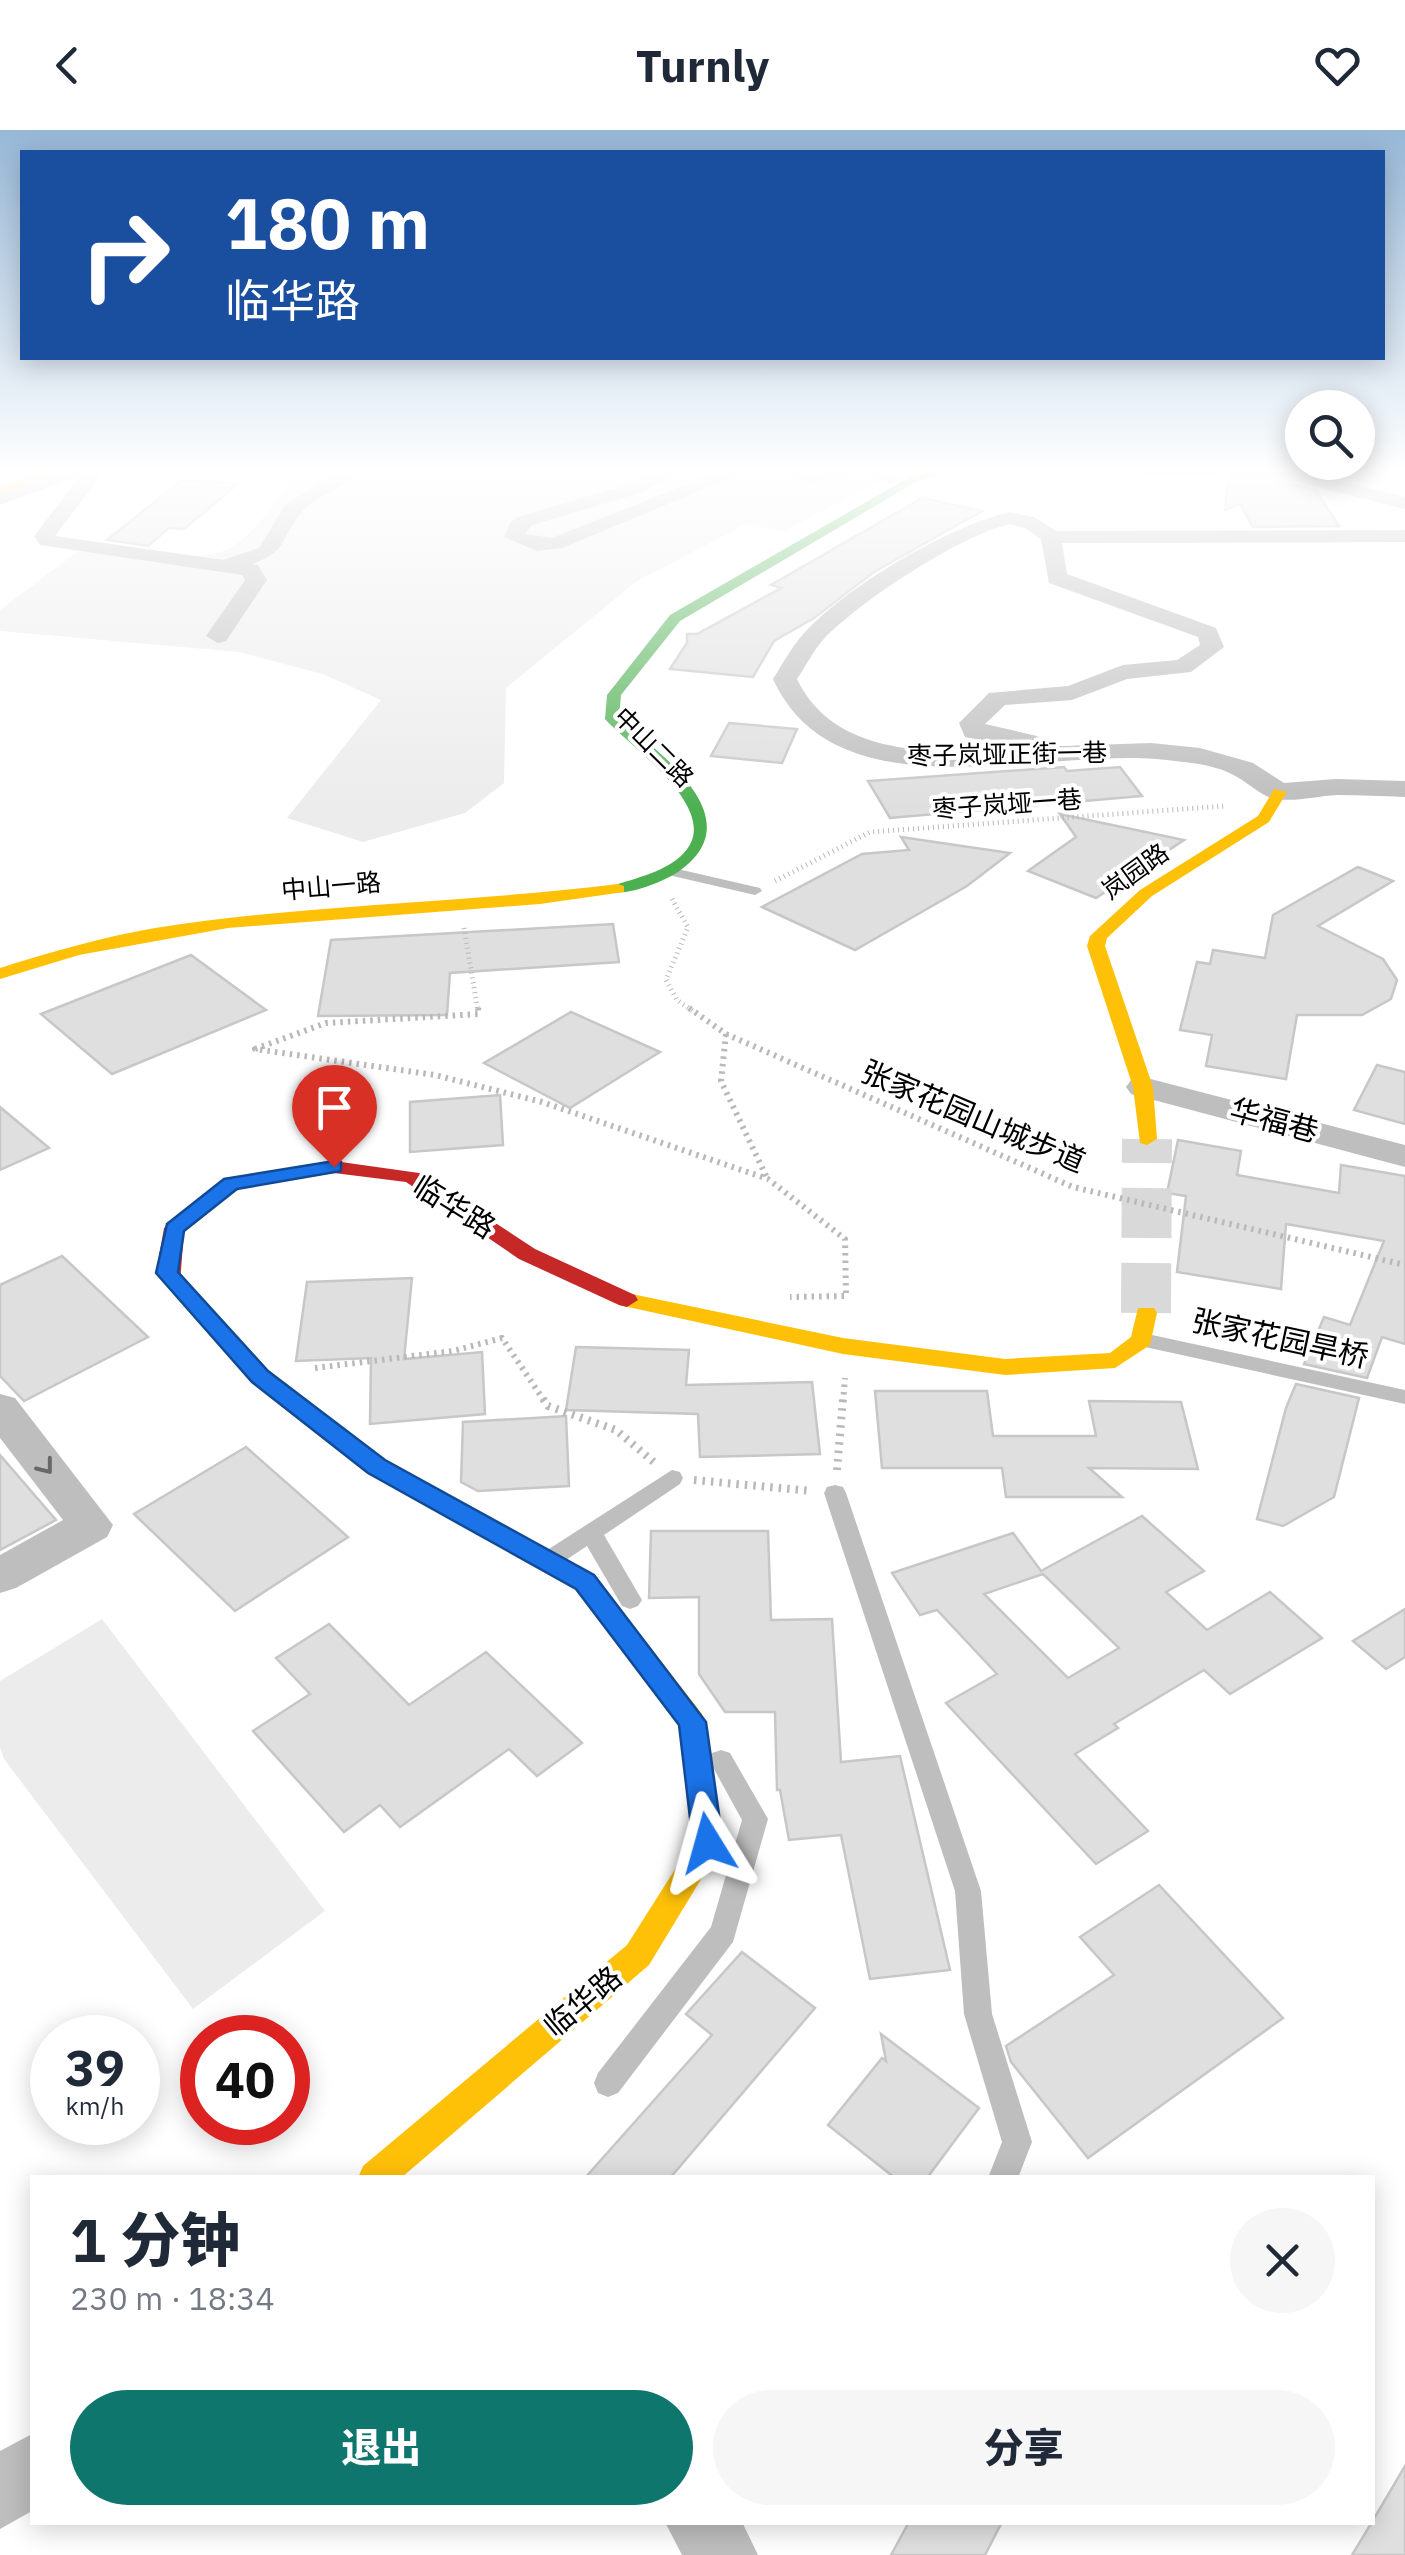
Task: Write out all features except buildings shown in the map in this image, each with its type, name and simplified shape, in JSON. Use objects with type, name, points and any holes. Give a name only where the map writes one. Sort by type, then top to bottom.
[{"type":"main road","name":"中山二路","points":[[661,867],[684,826],[675,799],[592,723],[590,696],[648,614],[698,585]]},
{"type":"main road","name":"中山二路","points":[[661,867],[697,846],[703,826],[699,806],[667,768],[612,719],[614,695],[676,618],[732,585]]},
{"type":"main road","name":"岚园路","points":[[1144,1087],[1096,946],[1099,936],[1146,893],[1264,819],[1278,798]]},
{"type":"main road","name":"中山一路","points":[[0,974],[59,952],[164,929],[618,890],[661,867]]},
{"type":"main road","name":"中山一路","points":[[0,956],[48,939],[159,916],[601,882],[661,867]]},
{"type":"main road","points":[[1144,1087],[1147,1139]]},
{"type":"main road","name":"临华路","points":[[402,2169],[638,1955],[708,1843],[692,1722],[585,1582],[376,1466],[260,1376],[167,1273],[174,1228],[231,1184],[334,1167],[412,1177],[527,1254],[618,1298],[848,1347],[1005,1367],[1114,1360],[1142,1340]]},
{"type":"main road","points":[[1142,1340],[1146,1313]]},
{"type":"street","points":[[218,636],[252,585]]},
{"type":"street","name":"枣子岚垭正街一巷","points":[[885,585],[818,630],[785,678],[799,706],[832,734],[897,756],[963,760],[1065,753],[1174,753],[1205,757],[1248,770],[1278,798]]},
{"type":"street","points":[[1065,753],[1038,743],[974,732],[972,723],[998,698],[1072,693],[1123,672],[1184,667],[1212,648],[1208,633],[1077,585]]},
{"type":"street","points":[[1278,798],[1336,786],[1405,789]]},
{"type":"street","name":"华福巷","points":[[1144,1087],[1405,1156]]},
{"type":"street","points":[[0,1408],[92,1526],[0,1576]]},
{"type":"street","points":[[0,2495],[30,2470]]},
{"type":"street","points":[[701,2525],[724,2555]]},
{"type":"lane","points":[[661,867],[755,891]]},
{"type":"lane","name":"张家花园旱桥","points":[[1142,1340],[1405,1397]]},
{"type":"lane","points":[[548,1561],[672,1478]]},
{"type":"lane","points":[[835,1493],[968,1891],[978,2014],[1017,2142],[1004,2175]]},
{"type":"lane","points":[[591,1532],[755,1819],[723,1933],[608,2083]]},
{"type":"path","name":"枣子岚垭一巷","points":[[755,891],[870,832],[1278,798]]},
{"type":"path","points":[[460,904],[479,1014],[326,1023],[255,1049],[435,1075],[524,1098],[768,1179],[845,1239],[846,1296],[787,1297]]},
{"type":"path","name":"张家花园山城步道","points":[[688,927],[666,980],[676,1000],[726,1034],[1073,1187],[1405,1265]]},
{"type":"path","points":[[726,1034],[721,1082],[768,1179]]},
{"type":"path","points":[[260,1376],[452,1351],[502,1338],[548,1406],[616,1430],[672,1478],[835,1493],[848,1347]]},
{"type":"shaded area","points":[[33,585],[632,585],[506,688],[504,783],[465,813],[363,842],[287,818],[381,700],[323,674],[239,652],[0,631],[0,610]]},
{"type":"shaded area","points":[[102,1619],[325,1911],[193,2009],[4,1759],[0,1747],[0,1681]]},
{"type":"tunnel","points":[[1146,1313],[1147,1139]]},
{"type":"traffic: fast","points":[[618,889],[664,874],[691,855],[702,835],[699,813],[685,790],[612,719],[614,695],[675,618],[731,585]]},
{"type":"traffic: fast","points":[[172,1278],[260,1376],[377,1467],[506,1538]]},
{"type":"traffic: slow","points":[[1147,1139],[1143,1087],[1096,946],[1099,936],[1146,893],[1264,819],[1279,792]]},
{"type":"traffic: slow","points":[[0,974],[75,950],[228,923],[540,899],[618,889]]},
{"type":"traffic: slow","points":[[627,1300],[843,1346],[1005,1367],[1115,1360],[1142,1340],[1146,1313]]},
{"type":"traffic: slow","points":[[379,2175],[638,1955],[708,1843],[692,1722],[585,1582],[506,1538]]},
{"type":"traffic: jam","points":[[172,1278],[167,1273],[174,1228],[231,1184],[334,1167],[412,1177],[527,1254],[627,1300]]},
{"type":"route","points":[[334,1167],[231,1184],[174,1228],[167,1273],[260,1376],[376,1466],[585,1582],[692,1722],[708,1843]]}]
